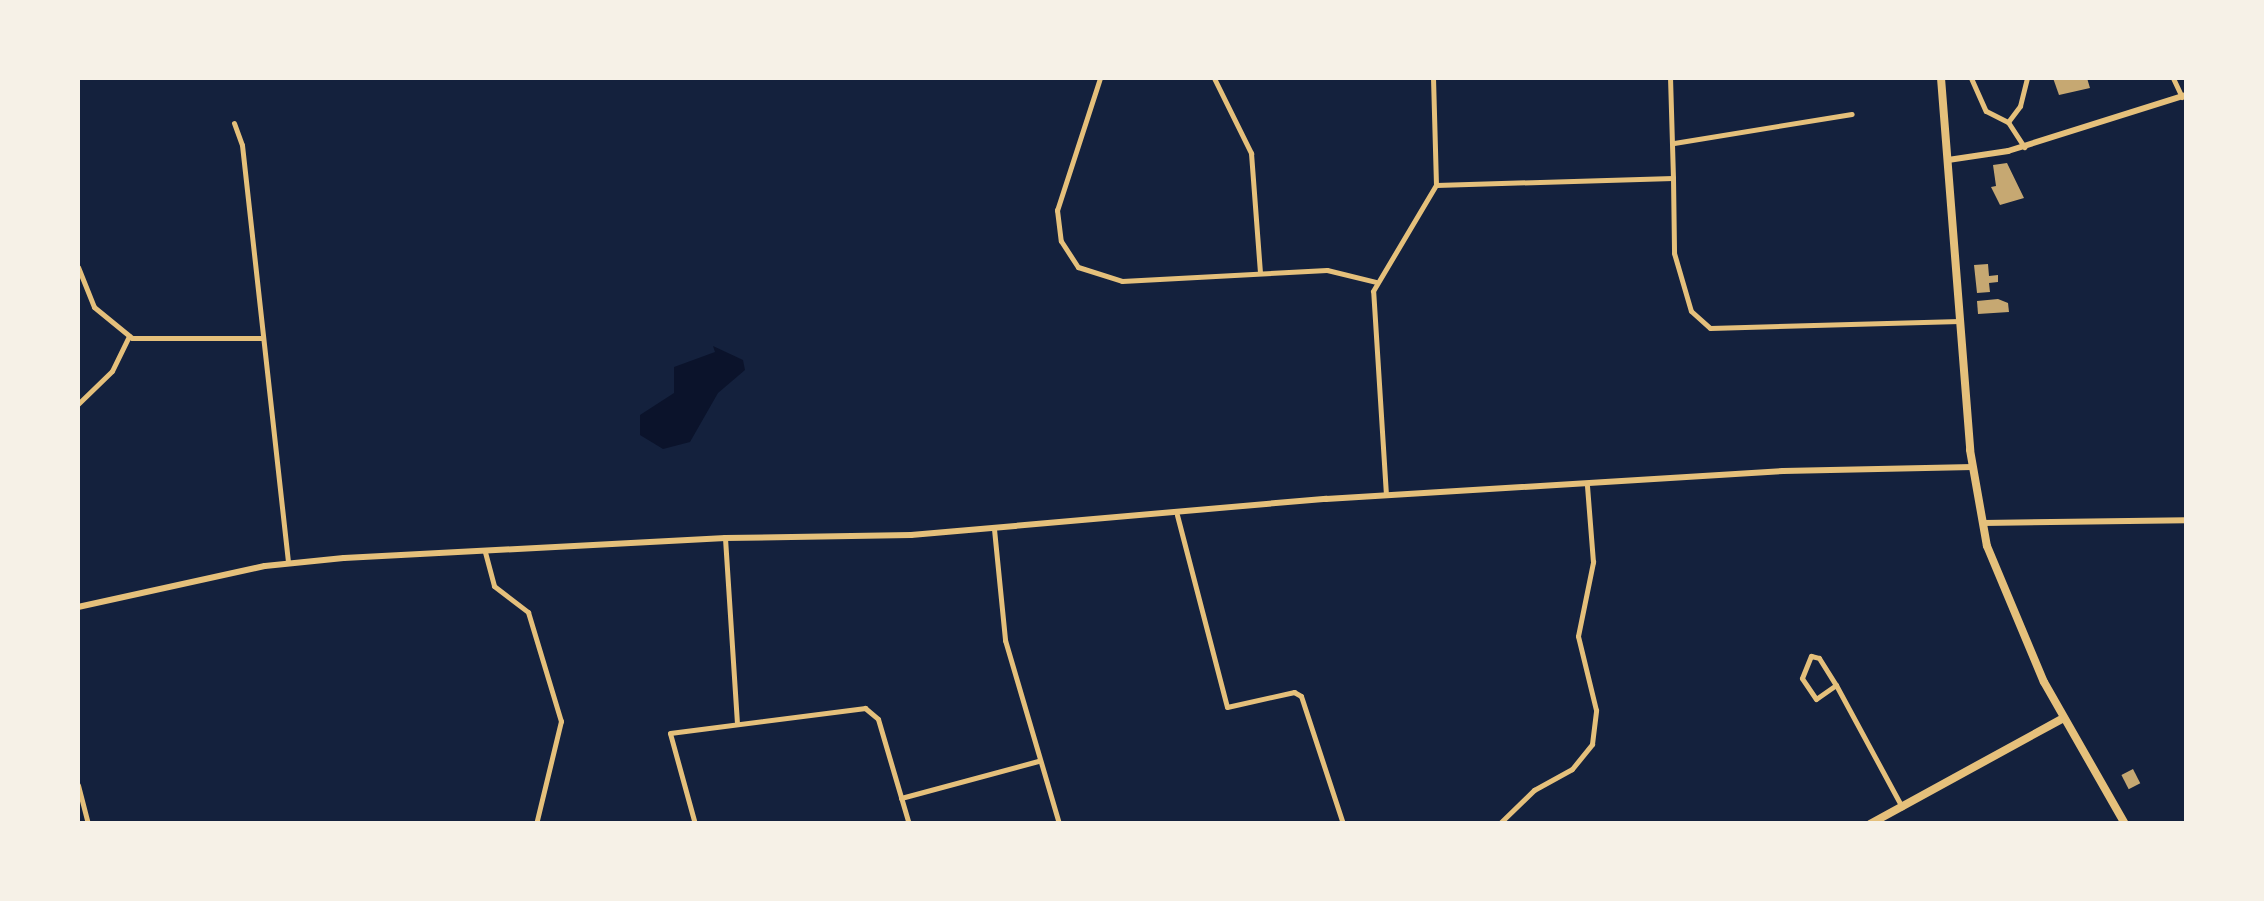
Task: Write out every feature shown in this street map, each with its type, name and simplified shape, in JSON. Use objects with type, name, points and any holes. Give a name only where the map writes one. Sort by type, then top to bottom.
[{"type":"main road","points":[[1941,78],[1972,467],[1983,523],[2009,609],[2064,718],[2125,824]]},
{"type":"main road","points":[[1870,824],[2064,718]]},
{"type":"street","points":[[1100,78],[1057,210],[1061,240],[1078,266],[1122,281],[1327,270],[1376,282]]},
{"type":"street","points":[[1214,78],[1251,153],[1260,272]]},
{"type":"street","points":[[1386,496],[1372,318],[1376,282],[1436,185],[1433,78]]},
{"type":"street","points":[[1670,78],[1678,267],[1691,311],[1710,328],[1962,320]]},
{"type":"street","points":[[1971,78],[1986,112],[2008,122],[2024,147]]},
{"type":"street","points":[[2008,122],[2020,106],[2027,78]]},
{"type":"street","points":[[1948,160],[2024,147],[2184,96],[2174,78]]},
{"type":"street","points":[[1674,143],[1852,114]]},
{"type":"street","points":[[234,123],[288,562]]},
{"type":"street","points":[[1436,185],[1674,178]]},
{"type":"street","points":[[78,267],[94,306],[129,336],[150,343],[262,338]]},
{"type":"street","points":[[78,404],[112,371],[129,336]]},
{"type":"street","points":[[78,608],[288,562],[485,549],[994,529],[1386,496],[1972,467]]},
{"type":"street","points":[[1499,824],[1534,790],[1572,769],[1592,744],[1596,710],[1578,636],[1592,562],[1587,485]]},
{"type":"street","points":[[1176,515],[1227,707],[1294,692],[1301,696],[1343,824]]},
{"type":"street","points":[[1983,523],[2186,520]]},
{"type":"street","points":[[994,529],[1004,640],[1059,824]]},
{"type":"street","points":[[724,538],[737,722]]},
{"type":"street","points":[[485,549],[494,586],[528,612],[539,636],[561,721],[536,824]]},
{"type":"street","points":[[1836,686],[1816,699],[1802,678],[1803,663],[1820,658],[1836,686],[1902,806]]},
{"type":"street","points":[[695,824],[670,732],[865,708],[878,719],[909,824]]},
{"type":"street","points":[[902,798],[1038,761]]},
{"type":"street","points":[[78,785],[88,824]]},
{"type":"street","points":[[395,824],[428,824]]},
{"type":"water","points":[[713,346],[743,360],[745,370],[718,393],[690,442],[663,449],[640,435],[640,415],[674,393],[674,367],[715,352]]},
{"type":"building","points":[[2053,78],[2087,78],[2090,88],[2059,95]]},
{"type":"building","points":[[2007,163],[2024,198],[2000,205],[1991,187],[1996,186],[1993,165]]},
{"type":"building","points":[[1988,264],[1989,276],[1998,275],[1998,282],[1989,283],[1990,292],[1977,293],[1974,265]]},
{"type":"building","points":[[1998,299],[2008,303],[2009,312],[1978,314],[1977,301]]},
{"type":"building","points":[[2133,769],[2140,783],[2129,789],[2121,775]]}]
